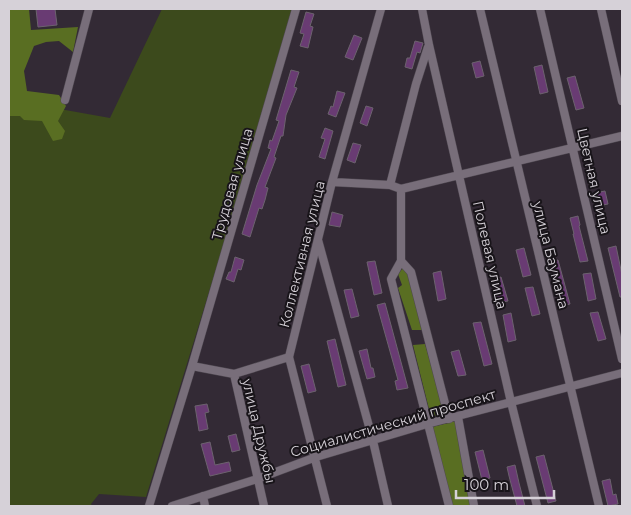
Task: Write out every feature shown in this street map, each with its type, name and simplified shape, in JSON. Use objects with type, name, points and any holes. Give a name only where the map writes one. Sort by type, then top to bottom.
[{"type":"street","points":[[65,100],[89,9]]},
{"type":"street","name":"Трудовая улица","points":[[149,506],[192,366],[296,9]]},
{"type":"street","name":"Коллективная улица","points":[[327,506],[290,357],[332,182],[381,9]]},
{"type":"street","name":"Полевая улица","points":[[422,9],[511,402],[537,506]]},
{"type":"street","name":"улица Баумана","points":[[480,9],[599,506]]},
{"type":"street","name":"Цветная улица","points":[[540,9],[622,359]]},
{"type":"street","points":[[601,9],[622,101]]},
{"type":"street","points":[[390,185],[416,84],[429,45]]},
{"type":"street","points":[[332,182],[390,185],[401,190],[622,136]]},
{"type":"street","points":[[401,190],[401,261],[391,279],[449,506]]},
{"type":"street","points":[[318,238],[388,506]]},
{"type":"street","points":[[401,261],[411,272],[449,419]]},
{"type":"street","points":[[234,374],[290,357]]},
{"type":"street","name":"улица Дружбы","points":[[192,366],[234,374],[264,506]]},
{"type":"street","name":"Социалистический проспект","points":[[172,506],[257,479],[316,457],[427,424],[622,372]]},
{"type":"street","points":[[458,416],[474,506]]},
{"type":"street","points":[[203,496],[205,506]]},
{"type":"green space","points":[[9,9],[29,9],[31,30],[78,27],[73,52],[59,41],[46,42],[34,46],[24,71],[27,91],[59,95],[66,106],[58,121],[65,131],[62,139],[53,141],[42,121],[24,120],[20,116],[9,116]]},
{"type":"green space","points":[[162,9],[296,9],[146,497],[99,494],[91,504],[92,506],[9,506],[9,69],[15,101],[110,118]]},
{"type":"green space","points":[[403,268],[408,273],[423,330],[412,330],[398,288],[402,285],[398,274]]},
{"type":"green space","points":[[425,344],[445,413],[431,417],[413,345]]},
{"type":"green space","points":[[456,421],[470,506],[452,506],[432,427]]},
{"type":"building","points":[[36,9],[55,9],[57,25],[38,27]]},
{"type":"building","points":[[306,12],[314,14],[310,26],[313,27],[308,48],[300,46],[304,34],[300,33]]},
{"type":"building","points":[[354,35],[362,38],[353,60],[345,57]]},
{"type":"building","points":[[415,41],[423,43],[420,53],[417,52],[412,69],[405,67]]},
{"type":"building","points":[[480,61],[484,76],[476,78],[472,63]]},
{"type":"building","points":[[542,65],[548,92],[540,94],[534,67]]},
{"type":"building","points":[[291,70],[299,72],[294,87],[297,88],[286,115],[283,136],[281,136],[274,157],[276,158],[265,187],[268,188],[265,200],[262,209],[259,208],[250,237],[242,234],[257,185],[271,149],[268,148],[270,140],[272,141],[279,121],[276,120]]},
{"type":"building","points":[[575,76],[584,108],[576,110],[567,78]]},
{"type":"building","points":[[337,91],[345,93],[336,117],[328,114],[331,106],[333,107]]},
{"type":"building","points":[[366,106],[373,108],[367,126],[360,123]]},
{"type":"building","points":[[325,128],[333,131],[325,159],[319,157],[325,139],[321,138]]},
{"type":"building","points":[[353,143],[361,145],[355,163],[347,160]]},
{"type":"building","points":[[605,191],[608,204],[598,206],[595,193]]},
{"type":"building","points":[[332,212],[343,215],[340,227],[329,225]]},
{"type":"building","points":[[578,216],[588,261],[580,262],[573,234],[570,218]]},
{"type":"building","points":[[616,246],[622,275],[622,297],[620,297],[608,248]]},
{"type":"building","points":[[524,248],[531,275],[523,277],[516,250]]},
{"type":"building","points":[[235,257],[244,260],[241,270],[238,269],[234,282],[226,279],[229,272],[231,272]]},
{"type":"building","points":[[558,260],[570,304],[562,306],[550,262]]},
{"type":"building","points":[[375,261],[382,293],[374,295],[367,262]]},
{"type":"building","points":[[441,271],[446,299],[438,301],[433,273]]},
{"type":"building","points":[[591,273],[596,299],[588,301],[583,274]]},
{"type":"building","points":[[501,277],[508,301],[498,303],[493,279]]},
{"type":"building","points":[[533,287],[540,314],[532,316],[525,288]]},
{"type":"building","points":[[352,289],[359,316],[351,318],[344,290]]},
{"type":"building","points":[[385,303],[408,388],[397,390],[395,381],[398,380],[377,305]]},
{"type":"building","points":[[598,312],[606,339],[598,341],[590,313]]},
{"type":"building","points":[[511,313],[516,340],[508,342],[503,315]]},
{"type":"building","points":[[481,322],[492,364],[484,366],[473,323]]},
{"type":"building","points":[[335,339],[346,385],[338,387],[327,341]]},
{"type":"building","points":[[367,349],[375,377],[367,379],[359,351]]},
{"type":"building","points":[[459,350],[466,375],[458,376],[451,352]]},
{"type":"building","points":[[309,364],[316,391],[308,393],[301,366]]},
{"type":"building","points":[[207,404],[209,412],[205,413],[208,429],[199,431],[195,406]]},
{"type":"building","points":[[236,434],[240,450],[232,452],[228,436]]},
{"type":"building","points":[[210,442],[215,465],[229,462],[231,471],[210,476],[201,444]]},
{"type":"building","points":[[483,450],[490,478],[482,480],[475,452]]},
{"type":"building","points":[[544,455],[556,501],[548,503],[536,457]]},
{"type":"building","points":[[515,465],[525,506],[517,506],[509,476],[507,467]]},
{"type":"building","points":[[610,479],[613,495],[616,494],[618,504],[608,506],[602,481]]}]
